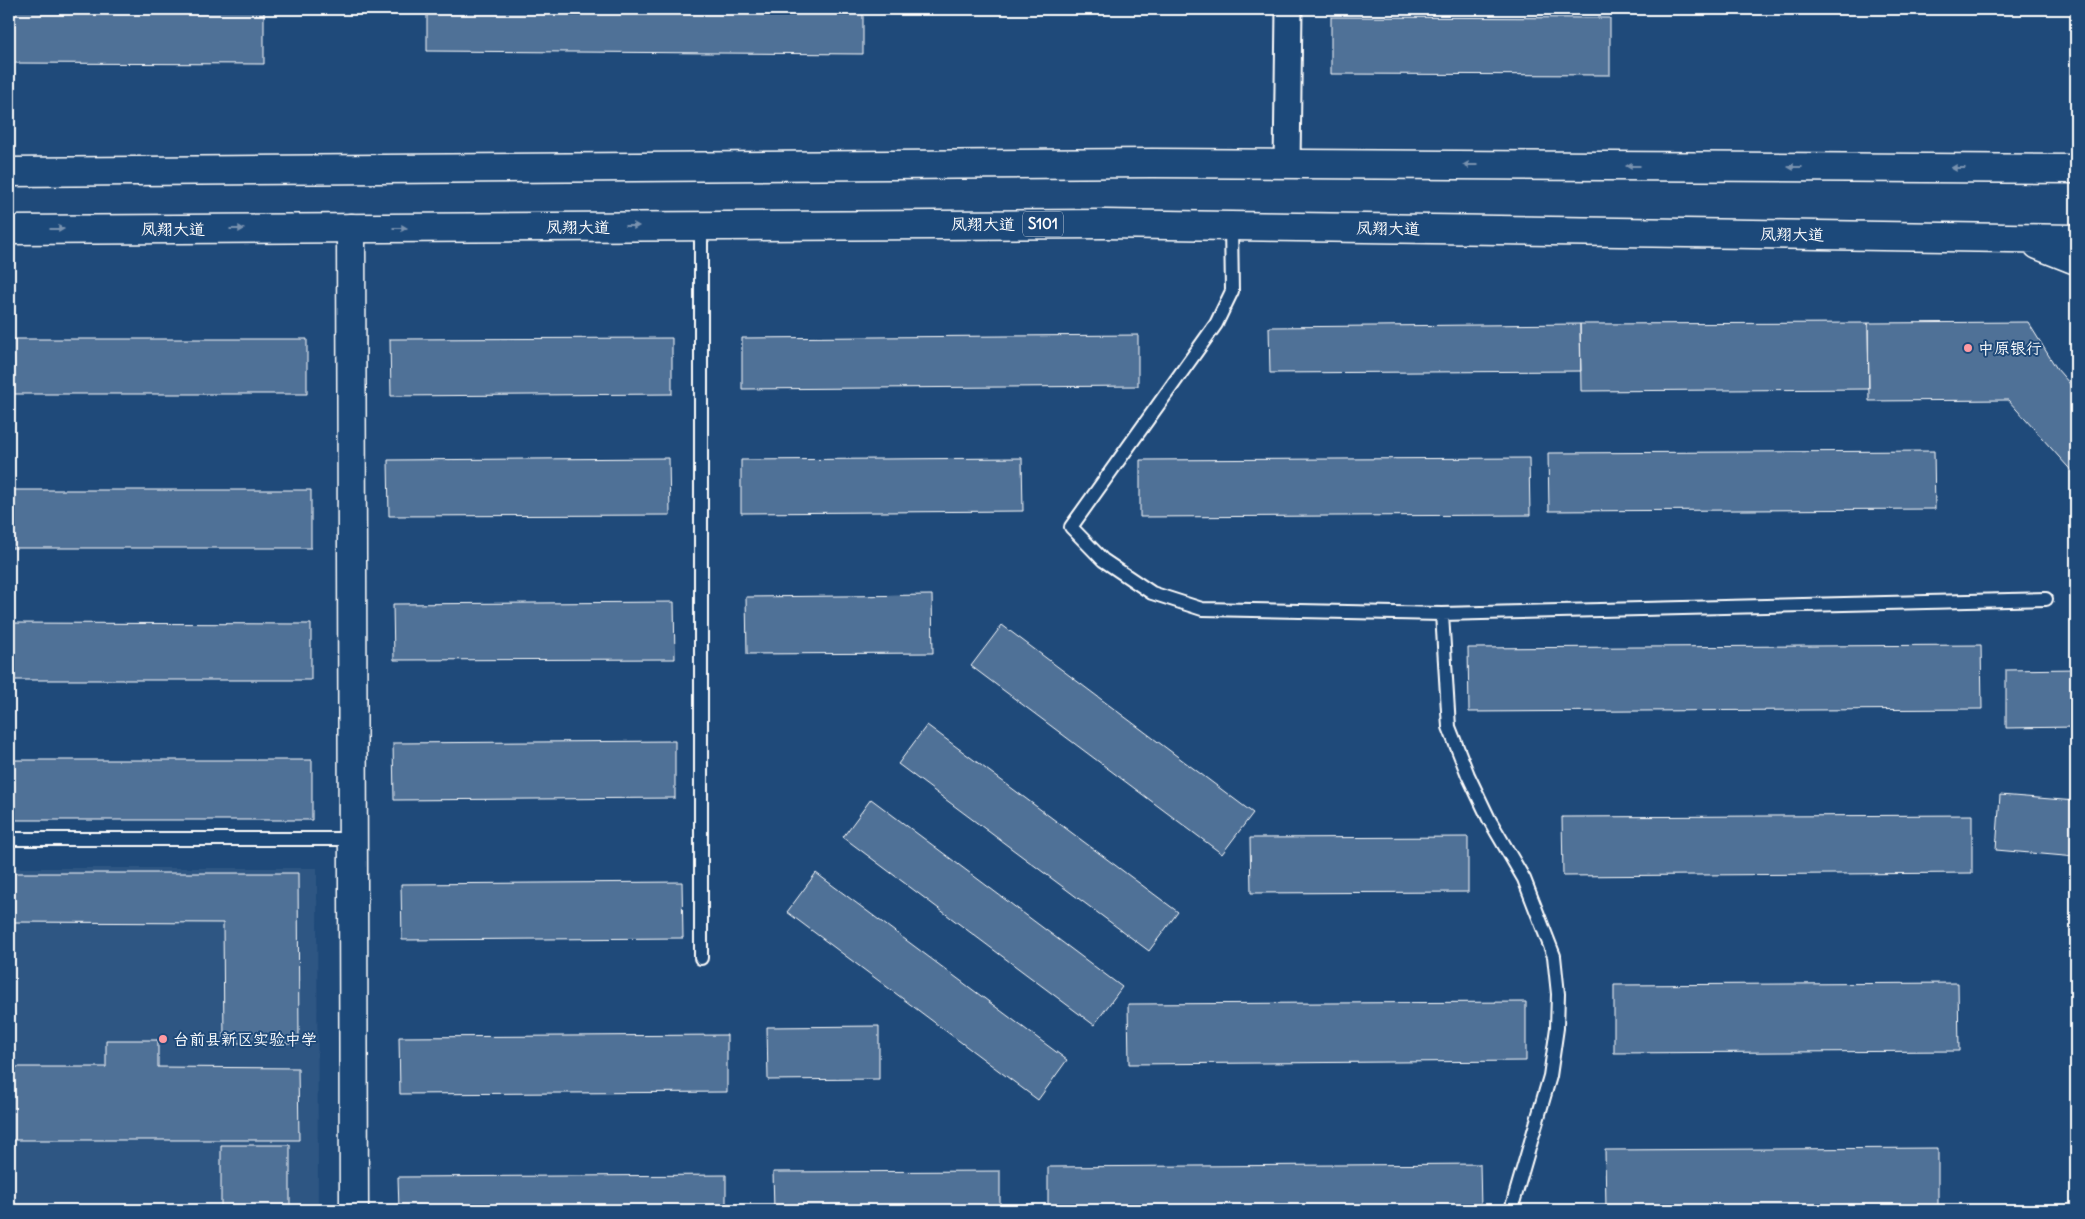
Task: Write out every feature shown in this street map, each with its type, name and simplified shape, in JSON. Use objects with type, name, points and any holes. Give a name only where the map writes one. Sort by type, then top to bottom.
[{"type":"main road","points":[[1986,168],[2076,149]]},
{"type":"main road","points":[[9,172],[1152,163],[2076,169]]},
{"type":"main road","name":"凤翔大道","points":[[9,230],[1105,224],[2076,239]]},
{"type":"main road","points":[[351,228],[354,1210]]},
{"type":"main road","points":[[2020,238],[2076,260]]},
{"type":"street","points":[[1287,164],[1289,9]]},
{"type":"lane","points":[[701,226],[701,958]]},
{"type":"lane","points":[[1231,226],[1232,292],[1216,324],[1072,527],[1103,560],[1152,593],[1202,609],[1442,614],[2046,599]]},
{"type":"lane","points":[[1442,614],[1449,727],[1468,775],[1489,819],[1524,879],[1554,956],[1558,994],[1557,1028],[1550,1076],[1511,1210]]},
{"type":"lane","points":[[9,839],[353,839]]},
{"type":"shaded area","name":"台前县新区实验中学","points":[[9,868],[317,868],[318,1210],[9,1210]]},
{"type":"building","points":[[9,9],[264,9],[264,64],[9,63]]},
{"type":"building","points":[[427,9],[863,9],[863,54],[427,51]]},
{"type":"building","points":[[1067,9],[1255,9],[1255,10]]},
{"type":"building","points":[[1331,17],[1610,18],[1610,75],[1331,74]]},
{"type":"building","points":[[2028,322],[2057,369],[2076,391],[2076,476],[2008,400],[1869,401],[1868,323]]},
{"type":"building","points":[[1868,323],[1869,389],[1581,391],[1580,324]]},
{"type":"building","points":[[1580,324],[1581,371],[1270,373],[1269,327]]},
{"type":"building","points":[[1138,335],[1138,386],[742,389],[742,338]]},
{"type":"building","points":[[672,338],[672,394],[391,396],[390,339]]},
{"type":"building","points":[[9,339],[307,339],[307,394],[9,394]]},
{"type":"building","points":[[1934,451],[1935,509],[1549,511],[1548,453]]},
{"type":"building","points":[[669,458],[670,515],[389,516],[388,460]]},
{"type":"building","points":[[1022,458],[1023,511],[741,513],[741,460]]},
{"type":"building","points":[[1529,458],[1530,515],[1140,517],[1140,460]]},
{"type":"building","points":[[9,490],[311,490],[311,548],[9,548]]},
{"type":"building","points":[[932,595],[933,653],[747,654],[746,597]]},
{"type":"building","points":[[674,602],[675,659],[394,660],[393,604]]},
{"type":"building","points":[[9,623],[311,624],[311,680],[9,680]]},
{"type":"building","points":[[1002,625],[1253,813],[1222,854],[971,666]]},
{"type":"building","points":[[1981,645],[1982,709],[1469,712],[1468,648]]},
{"type":"building","points":[[2076,669],[2076,727],[2006,728],[2006,670]]},
{"type":"building","points":[[927,725],[1178,912],[1149,951],[898,764]]},
{"type":"building","points":[[675,741],[675,798],[394,800],[393,743]]},
{"type":"building","points":[[9,760],[312,760],[312,820],[9,820]]},
{"type":"building","points":[[2000,795],[2076,801],[2076,857],[1996,850]]},
{"type":"building","points":[[871,799],[1122,987],[1094,1025],[843,837]]},
{"type":"building","points":[[1972,815],[1972,873],[1563,876],[1562,817]]},
{"type":"building","points":[[1468,837],[1468,892],[1251,893],[1250,838]]},
{"type":"building","points":[[9,873],[298,873],[299,1043],[224,1043],[223,923],[9,922]]},
{"type":"building","points":[[816,873],[1067,1060],[1038,1100],[787,912]]},
{"type":"building","points":[[682,882],[683,938],[402,940],[401,884]]},
{"type":"building","points":[[1958,983],[1959,1051],[1614,1053],[1614,985]]},
{"type":"building","points":[[1526,1002],[1526,1061],[1129,1064],[1128,1004]]},
{"type":"building","points":[[879,1026],[879,1079],[768,1080],[767,1027]]},
{"type":"building","points":[[727,1035],[727,1092],[400,1094],[399,1037]]},
{"type":"building","points":[[106,1040],[158,1040],[158,1067],[298,1068],[299,1140],[9,1140],[9,1067],[106,1067]]},
{"type":"building","points":[[221,1145],[290,1145],[290,1210],[221,1210]]},
{"type":"building","points":[[1938,1148],[1938,1210],[1606,1210],[1605,1150]]},
{"type":"building","points":[[1480,1164],[1481,1210],[1048,1210],[1048,1167]]},
{"type":"building","points":[[1000,1171],[1000,1210],[774,1210],[773,1172]]},
{"type":"building","points":[[726,1175],[726,1210],[399,1210],[398,1177]]},
{"type":"place","name":"中原银行","points":[[1968,348]]},
{"type":"place","name":"台前县新区实验中学","points":[[163,1039]]}]
